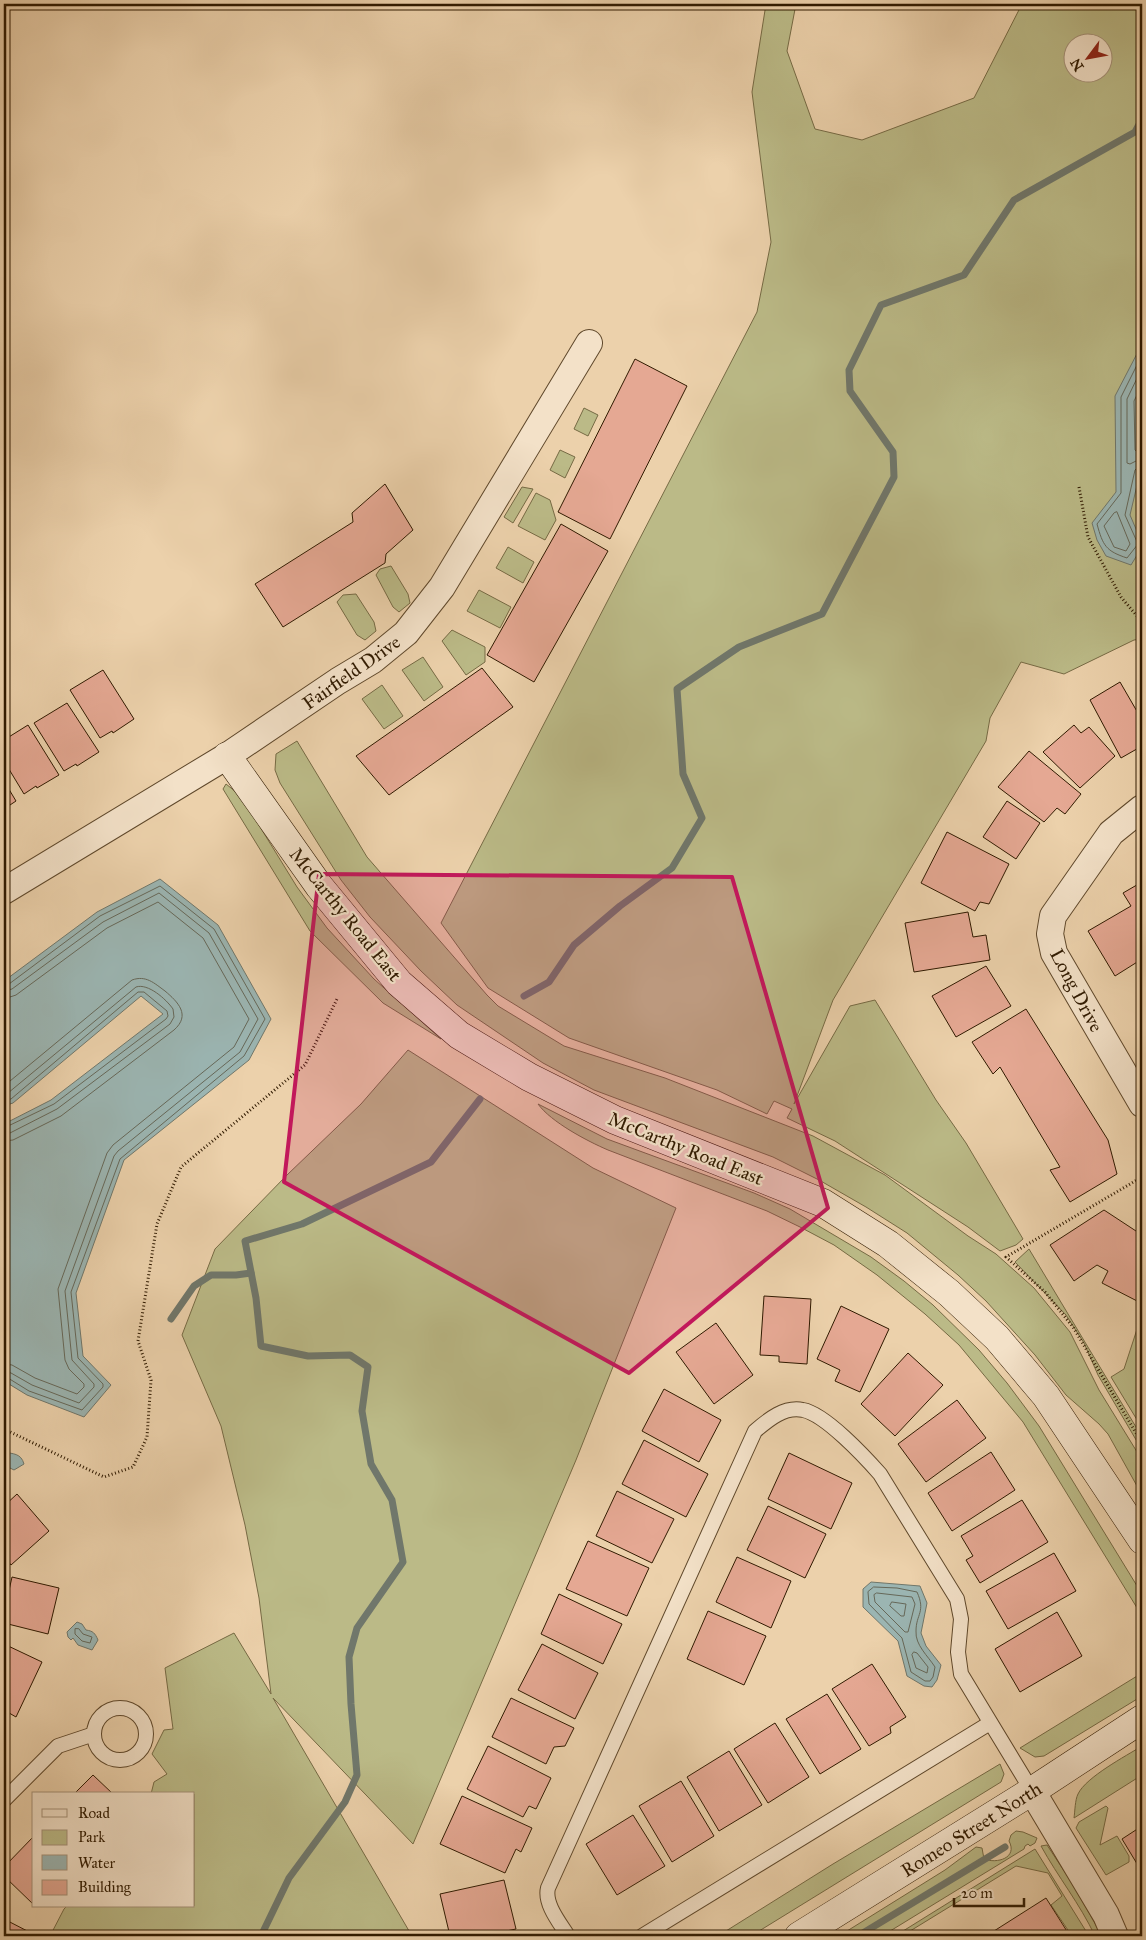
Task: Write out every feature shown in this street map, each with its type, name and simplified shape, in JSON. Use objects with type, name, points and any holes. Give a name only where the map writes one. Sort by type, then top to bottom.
[{"type":"street","name":"Fairfield Drive","points":[[4,891],[227,756],[338,681],[373,660],[406,633],[442,587],[589,343]]},
{"type":"street","name":"McCarthy Road East","points":[[227,756],[319,886],[399,982],[459,1035],[529,1077],[615,1120],[823,1203],[888,1244],[949,1293],[997,1338],[1046,1396],[1142,1540]]},
{"type":"street","name":"Long Drive","points":[[1142,808],[1112,833],[1053,916],[1050,934],[1054,953],[1142,1104]]},
{"type":"street","name":"Romeo Street North","points":[[799,1936],[1032,1791],[1142,1719]]},
{"type":"street","points":[[1032,1791],[1106,1915],[1115,1936]]},
{"type":"lane","points":[[568,1936],[554,1913],[547,1894],[548,1888],[755,1431],[770,1418],[787,1410],[803,1410],[824,1420],[880,1474],[957,1600],[961,1619],[958,1652],[961,1674],[1032,1791]]},
{"type":"lane","points":[[642,1936],[990,1723]]},
{"type":"lane","points":[[4,1800],[58,1746],[94,1734]]},
{"type":"path","points":[[1079,487],[1088,537],[1121,597],[1142,622]]},
{"type":"path","points":[[4,1429],[104,1477],[133,1468],[147,1438],[151,1380],[138,1341],[157,1224],[181,1167],[305,1065],[338,999]]},
{"type":"path","points":[[1142,1177],[1006,1257],[1045,1292],[1073,1327],[1142,1443]]},
{"type":"highlighted area","points":[[319,874],[732,877],[828,1208],[629,1373],[284,1182]]},
{"type":"green space","points":[[766,4],[796,4],[787,51],[815,129],[862,140],[974,98],[1022,4],[1142,4],[1142,639],[1134,640],[1064,674],[1021,662],[990,718],[986,741],[833,1000],[794,1104],[850,1006],[875,1000],[936,1100],[966,1143],[1023,1239],[1016,1245],[1000,1251],[968,1227],[835,1141],[787,1118],[792,1109],[774,1101],[767,1114],[717,1090],[569,1038],[488,988],[441,923],[757,312],[771,242],[752,92]]},
{"type":"green space","points":[[584,408],[598,415],[588,436],[574,429]]},
{"type":"green space","points":[[560,450],[575,457],[565,478],[550,470]]},
{"type":"green space","points":[[522,487],[533,489],[513,523],[504,517]]},
{"type":"green space","points":[[536,493],[550,500],[556,520],[545,540],[518,526]]},
{"type":"green space","points":[[508,547],[534,562],[523,583],[496,568]]},
{"type":"green space","points":[[391,566],[408,594],[410,603],[399,612],[393,607],[376,575],[380,569]]},
{"type":"green space","points":[[479,590],[511,607],[500,628],[467,611]]},
{"type":"green space","points":[[356,594],[374,622],[376,631],[365,640],[357,635],[337,602],[343,595]]},
{"type":"green space","points":[[452,630],[485,647],[485,662],[466,675],[442,641]]},
{"type":"green space","points":[[423,657],[443,687],[424,701],[402,670]]},
{"type":"green space","points":[[382,685],[403,716],[384,729],[362,699]]},
{"type":"green space","points":[[297,741],[367,857],[498,1006],[564,1046],[665,1078],[813,1136],[885,1175],[968,1236],[996,1254],[1034,1288],[1070,1332],[1099,1390],[1142,1460],[1142,1495],[1108,1434],[1066,1395],[1035,1355],[986,1301],[907,1233],[819,1180],[773,1157],[594,1090],[543,1063],[457,1005],[421,971],[370,917],[341,880],[280,783],[275,770],[276,754]]},
{"type":"green space","points":[[226,784],[241,796],[297,887],[327,928],[374,979],[441,1039],[383,1003],[310,931],[223,789]]},
{"type":"green space","points":[[408,1050],[593,1168],[676,1208],[576,1460],[413,1844],[273,1698],[412,1936],[50,1936],[65,1908],[195,1908],[195,1792],[152,1792],[154,1782],[167,1774],[152,1754],[164,1730],[173,1729],[165,1668],[234,1633],[271,1694],[259,1598],[245,1525],[221,1426],[182,1335],[215,1249],[287,1175],[361,1104]]},
{"type":"green space","points":[[538,1104],[607,1139],[754,1193],[790,1209],[871,1257],[933,1305],[979,1350],[1007,1383],[1039,1426],[1142,1594],[1142,1616],[1023,1422],[959,1345],[925,1314],[877,1275],[834,1245],[767,1211],[599,1146],[551,1118]]},
{"type":"green space","points":[[1029,1249],[1142,1437],[1142,1450],[1098,1375],[1084,1343],[1066,1315],[1015,1262]]},
{"type":"green space","points":[[1142,1314],[1142,1428],[1111,1377],[1124,1369]]},
{"type":"green space","points":[[1142,1673],[1142,1696],[1044,1756],[1035,1757],[1020,1748]]},
{"type":"green space","points":[[1142,1746],[1142,1775],[1074,1818],[1077,1796],[1082,1787],[1107,1767]]},
{"type":"green space","points":[[1000,1764],[1004,1774],[1001,1782],[751,1936],[718,1936],[833,1864]]},
{"type":"green space","points":[[1106,1806],[1108,1808],[1100,1845],[1117,1836],[1129,1856],[1129,1862],[1106,1875],[1076,1828],[1079,1822]]},
{"type":"green space","points":[[1016,1831],[1037,1838],[1035,1843],[1030,1846],[1028,1844],[1024,1849],[882,1936],[839,1936],[945,1870],[976,1847],[982,1848],[984,1859],[995,1861],[1005,1858],[1011,1852],[1009,1841],[1011,1835]]},
{"type":"green space","points":[[1047,1845],[1074,1886],[1102,1936],[1095,1936],[1083,1913],[1054,1869],[1041,1846]]},
{"type":"green space","points":[[1035,1849],[1089,1936],[1072,1936],[1051,1905],[1062,1896],[1048,1873],[1016,1866],[902,1936],[895,1936]]},
{"type":"water","points":[[1142,344],[1142,464],[1130,515],[1142,547],[1131,565],[1106,556],[1097,540],[1092,523],[1116,492],[1115,396]]},
{"type":"water","points":[[160,879],[218,925],[271,1019],[249,1060],[124,1160],[76,1293],[83,1356],[111,1385],[84,1417],[27,1395],[4,1381],[4,1124],[51,1100],[163,1014],[141,996],[13,1103],[4,1106],[4,981],[97,912]]},
{"type":"water","points":[[4,1452],[19,1456],[24,1464],[14,1470],[8,1467],[4,1470]]},
{"type":"water","points":[[871,1582],[920,1586],[927,1603],[921,1633],[926,1646],[941,1665],[937,1680],[932,1687],[924,1686],[907,1676],[898,1641],[863,1607],[863,1589]]},
{"type":"water","points":[[77,1622],[82,1624],[86,1630],[94,1633],[97,1638],[98,1640],[92,1650],[78,1645],[73,1638],[71,1640],[68,1637],[67,1632]]},
{"type":"building","points":[[635,359],[687,386],[610,539],[558,512]]},
{"type":"building","points":[[385,484],[413,530],[386,554],[385,563],[283,627],[255,584],[353,522],[352,513]]},
{"type":"building","points":[[561,524],[608,551],[534,682],[487,655]]},
{"type":"building","points":[[482,668],[513,707],[389,795],[356,756]]},
{"type":"building","points":[[103,670],[134,719],[113,733],[112,731],[100,738],[70,690]]},
{"type":"building","points":[[1120,682],[1142,720],[1142,746],[1121,758],[1090,700]]},
{"type":"building","points":[[67,703],[99,752],[77,766],[76,764],[64,771],[34,723]]},
{"type":"building","points":[[28,725],[59,775],[24,794],[4,761],[4,740]]},
{"type":"building","points":[[1074,725],[1081,733],[1089,727],[1115,756],[1080,788],[1043,752]]},
{"type":"building","points":[[1029,751],[1081,794],[1065,814],[1057,808],[1044,822],[998,787]]},
{"type":"building","points":[[4,781],[16,801],[4,809]]},
{"type":"building","points":[[1007,801],[1040,823],[1016,859],[983,837]]},
{"type":"building","points":[[947,832],[1009,864],[989,904],[980,902],[975,911],[921,883]]},
{"type":"building","points":[[1142,882],[1142,959],[1115,976],[1088,931],[1131,906],[1123,893]]},
{"type":"building","points":[[968,912],[973,937],[986,935],[990,960],[914,972],[905,923]]},
{"type":"building","points":[[986,966],[1011,1006],[956,1037],[932,996]]},
{"type":"building","points":[[1026,1009],[1108,1140],[1117,1174],[1070,1202],[1050,1170],[1060,1167],[1000,1067],[993,1074],[972,1042]]},
{"type":"building","points":[[1104,1210],[1136,1231],[1142,1230],[1141,1303],[1102,1283],[1108,1271],[1097,1265],[1074,1281],[1050,1245]]},
{"type":"building","points":[[764,1296],[811,1299],[807,1364],[779,1362],[779,1356],[760,1355]]},
{"type":"building","points":[[841,1306],[889,1329],[860,1392],[835,1381],[840,1370],[817,1359]]},
{"type":"building","points":[[716,1323],[753,1375],[714,1404],[676,1352]]},
{"type":"building","points":[[908,1353],[943,1385],[895,1436],[861,1404]]},
{"type":"building","points":[[664,1389],[721,1420],[699,1462],[642,1431]]},
{"type":"building","points":[[957,1400],[986,1438],[926,1482],[898,1444]]},
{"type":"building","points":[[644,1440],[708,1474],[686,1517],[622,1484]]},
{"type":"building","points":[[991,1452],[1015,1490],[952,1531],[928,1493]]},
{"type":"building","points":[[789,1453],[852,1483],[831,1529],[768,1499]]},
{"type":"building","points":[[617,1491],[674,1519],[652,1563],[596,1536]]},
{"type":"building","points":[[17,1494],[49,1531],[11,1565],[4,1556],[4,1506]]},
{"type":"building","points":[[1022,1500],[1048,1542],[980,1583],[966,1560],[973,1556],[961,1536]]},
{"type":"building","points":[[768,1506],[826,1534],[805,1578],[747,1550]]},
{"type":"building","points":[[588,1541],[649,1568],[627,1616],[566,1589]]},
{"type":"building","points":[[1054,1553],[1076,1591],[1008,1629],[986,1591]]},
{"type":"building","points":[[737,1557],[791,1581],[771,1628],[716,1602]]},
{"type":"building","points":[[12,1577],[59,1588],[48,1634],[4,1623],[4,1613]]},
{"type":"building","points":[[559,1594],[622,1624],[603,1664],[541,1634]]},
{"type":"building","points":[[708,1611],[766,1636],[744,1685],[687,1659]]},
{"type":"building","points":[[1057,1612],[1082,1656],[1020,1692],[995,1649]]},
{"type":"building","points":[[4,1644],[42,1662],[16,1717],[4,1710]]},
{"type":"building","points":[[542,1644],[598,1673],[575,1719],[518,1690]]},
{"type":"building","points":[[872,1664],[906,1717],[890,1727],[891,1733],[869,1746],[832,1689]]},
{"type":"building","points":[[827,1694],[861,1749],[820,1774],[786,1719]]},
{"type":"building","points":[[511,1698],[574,1728],[565,1746],[554,1747],[546,1764],[492,1737]]},
{"type":"building","points":[[775,1723],[809,1777],[768,1803],[734,1749]]},
{"type":"building","points":[[488,1746],[551,1778],[536,1809],[529,1806],[523,1817],[467,1789]]},
{"type":"building","points":[[729,1751],[762,1805],[719,1831],[687,1777]]},
{"type":"building","points":[[93,1775],[111,1792],[76,1792]]},
{"type":"building","points":[[681,1781],[714,1836],[672,1862],[639,1806]]},
{"type":"building","points":[[462,1796],[532,1828],[521,1852],[516,1849],[505,1873],[440,1844]]},
{"type":"building","points":[[633,1815],[665,1866],[617,1895],[586,1844]]},
{"type":"building","points":[[1142,1826],[1142,1872],[1122,1839]]},
{"type":"building","points":[[32,1838],[32,1903],[4,1876],[4,1867]]},
{"type":"building","points":[[504,1880],[516,1929],[482,1936],[450,1936],[440,1894]]},
{"type":"building","points":[[1046,1898],[1070,1936],[997,1936],[994,1931]]},
{"type":"building","points":[[4,1919],[37,1936],[4,1936]]},
{"type":"waterway","points":[[524,996],[549,982],[574,945],[620,906],[672,868],[702,818],[683,774],[677,689],[739,647],[822,614],[894,477],[893,452],[850,391],[849,370],[881,305],[964,275],[1014,200],[1135,132],[1142,119]]},
{"type":"waterway","points":[[261,1936],[289,1878],[345,1802],[357,1775],[349,1657],[357,1628],[403,1562],[392,1500],[371,1464],[362,1411],[368,1367],[350,1355],[308,1356],[261,1346],[256,1298],[245,1241],[302,1224],[431,1162],[480,1099]]},
{"type":"waterway","points":[[171,1319],[194,1286],[211,1275],[251,1273]]},
{"type":"waterway","points":[[858,1936],[1005,1847]]}]
